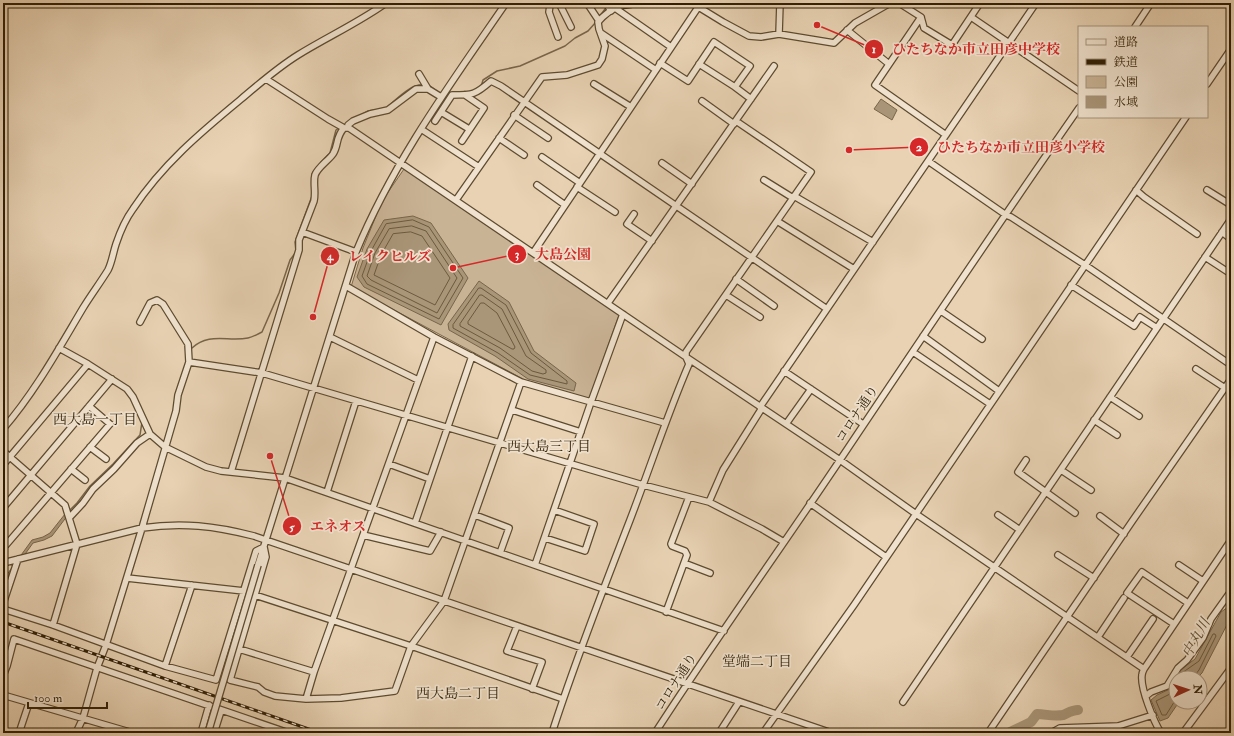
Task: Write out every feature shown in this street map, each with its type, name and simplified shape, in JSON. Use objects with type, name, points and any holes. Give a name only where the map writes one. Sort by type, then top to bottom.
[{"type":"street","points":[[3,429],[24,404],[88,299],[108,270],[123,226],[128,216],[157,177],[183,149],[207,127],[296,56],[386,3]]},
{"type":"street","points":[[208,733],[258,565],[356,252],[379,200],[400,162],[441,97],[506,3]]},
{"type":"street","points":[[560,3],[571,27]]},
{"type":"street","points":[[587,3],[600,21]]},
{"type":"street","points":[[606,3],[613,10],[671,47]]},
{"type":"street","points":[[456,200],[542,77],[567,75],[598,65],[602,59],[605,46],[598,22],[603,16],[613,10],[634,3]]},
{"type":"street","points":[[692,3],[699,5],[749,36],[761,37],[779,34],[834,43],[856,23],[890,3]]},
{"type":"street","points":[[779,34],[780,3]]},
{"type":"street","points":[[899,3],[922,17],[924,28],[952,45],[980,3]]},
{"type":"street","points":[[709,502],[723,470],[784,371],[1036,3]]},
{"type":"street","points":[[1136,26],[1151,3]]},
{"type":"street","points":[[552,4],[549,12],[558,37]]},
{"type":"street","points":[[533,253],[699,5]]},
{"type":"street","points":[[922,17],[875,85],[946,135]]},
{"type":"street","points":[[971,17],[1078,90]]},
{"type":"street","points":[[848,30],[890,64]]},
{"type":"street","points":[[601,33],[656,70]]},
{"type":"street","points":[[660,63],[688,81],[714,42],[750,66],[735,87]]},
{"type":"street","points":[[1208,83],[1231,50]]},
{"type":"street","points":[[699,64],[752,99]]},
{"type":"street","points":[[608,303],[774,66]]},
{"type":"street","points":[[419,74],[428,89],[441,97]]},
{"type":"street","points":[[266,79],[400,162],[840,460],[916,514],[1144,669]]},
{"type":"street","points":[[435,121],[452,95],[465,95],[479,92],[491,81],[524,101],[827,309]]},
{"type":"street","points":[[594,84],[631,107]]},
{"type":"street","points":[[231,472],[299,250],[299,240],[315,194],[314,178],[316,173],[334,152],[339,134],[343,127],[370,114],[388,110],[416,89],[428,89]]},
{"type":"street","points":[[462,141],[484,108],[465,95]]},
{"type":"street","points":[[552,733],[563,699],[688,364],[686,352],[811,172],[702,101]]},
{"type":"street","name":"コロナ通り","points":[[656,733],[687,683],[724,631],[863,424],[1078,109]]},
{"type":"street","points":[[441,112],[469,129]]},
{"type":"street","points":[[514,116],[548,138]]},
{"type":"street","points":[[763,733],[916,514],[1185,118]]},
{"type":"street","points":[[421,129],[479,167]]},
{"type":"street","points":[[499,138],[524,156]]},
{"type":"street","points":[[542,157],[615,212]]},
{"type":"street","points":[[928,161],[1006,215],[1085,265],[1231,365]]},
{"type":"street","points":[[662,163],[692,184]]},
{"type":"street","points":[[764,180],[873,242]]},
{"type":"street","points":[[537,185],[565,204]]},
{"type":"street","points":[[1136,190],[1197,234]]},
{"type":"street","points":[[1207,190],[1231,205]]},
{"type":"street","points":[[634,214],[627,224],[652,241]]},
{"type":"street","points":[[903,702],[1231,219]]},
{"type":"street","points":[[777,221],[854,269]]},
{"type":"street","points":[[302,232],[356,252]]},
{"type":"street","points":[[1222,232],[1231,239]]},
{"type":"street","points":[[1205,257],[1231,274]]},
{"type":"street","points":[[736,279],[774,306]]},
{"type":"street","points":[[1072,285],[1134,326],[1140,317],[1157,328]]},
{"type":"street","points":[[346,286],[434,337],[521,382],[665,423]]},
{"type":"street","points":[[726,295],[760,317]]},
{"type":"street","points":[[76,733],[83,718],[97,668],[106,645],[127,578],[166,447],[176,411],[178,395],[189,362],[188,344],[163,304],[157,300],[150,303],[140,322]]},
{"type":"street","points":[[941,311],[982,339]]},
{"type":"street","points":[[535,564],[623,314]]},
{"type":"street","points":[[923,336],[999,391]]},
{"type":"street","points":[[330,337],[418,380]]},
{"type":"street","points":[[306,699],[314,672],[434,337]]},
{"type":"street","points":[[59,348],[88,364],[127,389],[133,397],[150,434],[166,447],[206,467],[221,471],[285,478],[415,522],[666,612],[724,631]]},
{"type":"street","points":[[913,352],[990,404]]},
{"type":"street","points":[[415,522],[472,356]]},
{"type":"street","points":[[189,362],[262,373],[643,485],[709,502],[762,528],[784,542]]},
{"type":"street","points":[[3,465],[88,364]]},
{"type":"street","points":[[1196,369],[1225,388]]},
{"type":"street","points":[[784,371],[863,424]]},
{"type":"street","points":[[3,508],[112,379]]},
{"type":"street","points":[[988,733],[1231,379]]},
{"type":"street","points":[[264,547],[266,557],[230,680],[258,687],[264,692],[276,696],[306,699],[341,698],[395,691],[411,646],[444,601],[521,382]]},
{"type":"street","points":[[786,424],[811,389]]},
{"type":"street","points":[[1110,397],[1139,416]]},
{"type":"street","points":[[326,492],[356,401]]},
{"type":"street","points":[[3,543],[6,545],[110,424],[89,406]]},
{"type":"street","points":[[512,410],[581,432]]},
{"type":"street","points":[[1094,420],[1117,435]]},
{"type":"street","points":[[70,517],[93,489],[137,443],[150,434]]},
{"type":"street","points":[[90,446],[106,459]]},
{"type":"street","points":[[3,451],[65,505],[70,517],[77,544],[53,625]]},
{"type":"street","points":[[1026,460],[1018,472],[1075,513]]},
{"type":"street","points":[[389,464],[430,479]]},
{"type":"street","points":[[71,469],[85,480]]},
{"type":"street","points":[[1061,470],[1091,490]]},
{"type":"street","points":[[666,612],[687,555],[685,551],[672,546],[671,542],[688,497]]},
{"type":"street","points":[[810,504],[886,557]]},
{"type":"street","points":[[545,538],[585,551],[590,538],[594,524],[554,510]]},
{"type":"street","points":[[475,515],[508,528],[500,553]]},
{"type":"street","points":[[998,515],[1020,530]]},
{"type":"street","points":[[1100,516],[1124,534]]},
{"type":"street","points":[[3,563],[142,528],[174,525],[208,526],[228,529],[266,540],[832,733]]},
{"type":"street","points":[[363,535],[430,551],[441,532]]},
{"type":"street","points":[[1162,733],[1152,715],[1144,690],[1142,675],[1144,669],[1231,540]]},
{"type":"street","points":[[3,609],[53,625],[165,666],[216,680],[256,551],[264,547]]},
{"type":"street","points":[[1058,555],[1094,578]]},
{"type":"street","points":[[3,604],[18,560]]},
{"type":"street","points":[[684,563],[710,573]]},
{"type":"street","points":[[1179,565],[1203,582]]},
{"type":"street","points":[[1174,624],[1127,593],[1142,572],[1188,603]]},
{"type":"street","points":[[127,578],[244,591]]},
{"type":"street","points":[[165,666],[192,585]]},
{"type":"street","points":[[1146,696],[1151,692],[1166,686],[1178,668],[1187,660],[1203,638],[1211,619],[1231,591]]},
{"type":"street","points":[[255,595],[411,646],[563,699]]},
{"type":"street","points":[[1098,637],[1124,598]]},
{"type":"street","points":[[1127,657],[1154,619]]},
{"type":"street","points":[[517,626],[507,651],[542,662],[532,689]]},
{"type":"street","points":[[3,676],[14,639],[209,705],[279,731],[289,733]]},
{"type":"street","points":[[239,649],[314,672]]},
{"type":"street","points":[[1183,733],[1231,668]]},
{"type":"street","points":[[3,695],[133,733]]},
{"type":"street","points":[[719,733],[739,702]]},
{"type":"street","points":[[19,733],[29,703]]},
{"type":"street","points":[[201,733],[209,705]]},
{"type":"street","points":[[214,733],[222,710]]},
{"type":"street","points":[[1051,733],[1060,728],[1118,726],[1152,715]]},
{"type":"street","points":[[1084,727],[1089,733]]},
{"type":"green space","points":[[404,169],[619,315],[589,399],[525,380],[351,287],[363,248],[382,201]]},
{"type":"water","points":[[881,99],[897,110],[892,120],[874,109]]},
{"type":"water","points":[[413,216],[431,223],[468,278],[441,325],[364,287],[357,277],[367,249],[384,220]]},
{"type":"water","points":[[479,281],[509,302],[534,351],[576,383],[574,391],[528,379],[495,356],[449,330],[448,324]]},
{"type":"water","points":[[69,509],[71,511],[52,536],[33,543],[3,585],[3,580],[32,540],[50,533]]},
{"type":"water","points":[[1231,605],[1231,617],[1204,670],[1180,670],[1195,659],[1221,612]]},
{"type":"water","points":[[1168,690],[1168,710],[1174,710],[1168,718],[1160,721],[1151,700],[1157,695]]},
{"type":"waterway","points":[[600,16],[605,9]]},
{"type":"waterway","points":[[481,87],[483,80],[497,71],[520,66],[565,46],[575,38],[588,31],[596,22]]},
{"type":"waterway","points":[[386,108],[409,89],[419,85],[424,85]]},
{"type":"waterway","points":[[428,86],[441,94]]},
{"type":"waterway","points":[[361,115],[368,111],[374,110]]},
{"type":"waterway","points":[[321,162],[330,153],[336,130],[339,128]]},
{"type":"waterway","points":[[312,183],[312,174],[317,167]]},
{"type":"waterway","points":[[192,348],[205,340],[219,338],[241,339],[248,338],[262,332],[279,293],[290,260],[296,252],[295,242],[312,196]]},
{"type":"waterway","points":[[70,510],[90,486],[140,435],[142,422]]},
{"type":"waterway","name":"中丸川","points":[[1008,733],[1031,722],[1037,714],[1059,716],[1078,710]]},
{"type":"railway","points":[[3,622],[320,733]]},
{"type":"place","name":"ひたちなか市立田彦中学校","points":[[817,25]]},
{"type":"place","name":"ひたちなか市立田彦小学校","points":[[849,150]]},
{"type":"place","name":"大島公園","points":[[453,268]]},
{"type":"place","name":"レイクヒルズ","points":[[313,317]]},
{"type":"place","name":"エネオス","points":[[270,456]]},
{"type":"district","name":"西大島一丁目","points":[[95,419]]},
{"type":"district","name":"西大島三丁目","points":[[549,446]]},
{"type":"district","name":"堂端二丁目","points":[[757,661]]},
{"type":"district","name":"西大島二丁目","points":[[458,693]]}]
